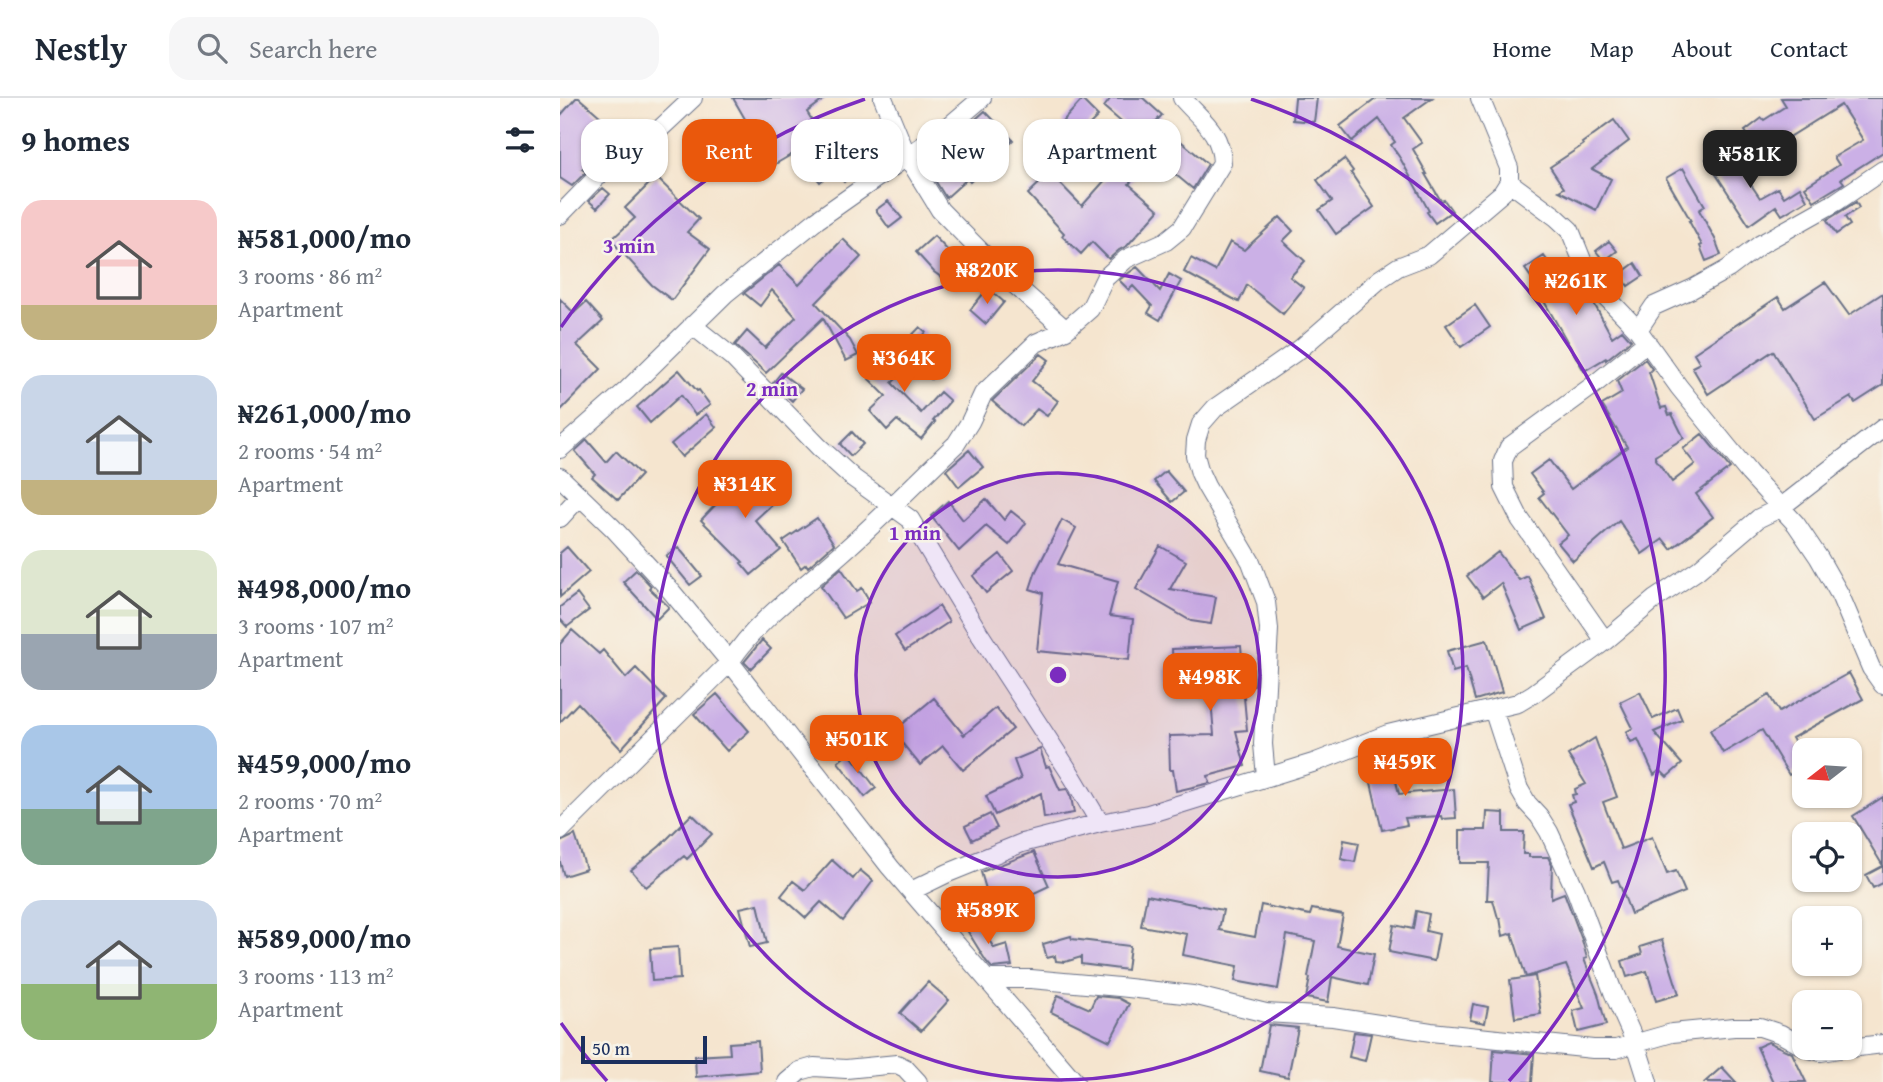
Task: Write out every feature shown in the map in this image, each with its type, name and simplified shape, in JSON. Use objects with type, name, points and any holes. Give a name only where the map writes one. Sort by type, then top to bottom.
[{"type":"street","points":[[560,215],[596,178],[646,142],[693,98]]},
{"type":"street","points":[[883,98],[907,156],[940,210],[1005,276],[1066,330]]},
{"type":"street","points":[[560,449],[627,390],[725,294],[817,220],[942,132],[982,98]]},
{"type":"street","points":[[560,831],[730,662],[757,628],[837,558],[956,444],[983,394],[1035,343],[1066,330],[1090,309],[1105,278],[1126,259],[1166,241],[1182,228],[1222,163],[1222,151],[1212,130],[1182,98]]},
{"type":"street","points":[[1266,777],[1263,744],[1269,629],[1266,602],[1251,562],[1200,473],[1195,455],[1196,440],[1202,424],[1215,408],[1300,349],[1380,279],[1398,267],[1429,255],[1502,193],[1509,182],[1509,168],[1481,98]]},
{"type":"street","points":[[1605,641],[1520,519],[1504,487],[1503,461],[1509,447],[1591,387],[1642,336],[1654,306],[1728,269],[1761,244],[1836,202],[1883,170]]},
{"type":"street","points":[[1509,182],[1570,230],[1590,280],[1642,336],[1679,387],[1796,524],[1840,596],[1871,668],[1883,685]]},
{"type":"street","points":[[692,325],[732,357],[819,447],[853,478],[910,519],[1100,823]]},
{"type":"street","points":[[911,891],[947,873],[1022,843],[1148,814],[1316,762],[1388,734],[1518,703],[1605,641],[1656,599],[1698,570],[1759,518],[1780,508],[1883,428]]},
{"type":"street","points":[[560,477],[613,528],[671,591],[890,867],[1076,1082]]},
{"type":"street","points":[[560,518],[580,496]]},
{"type":"street","points":[[1493,709],[1520,789],[1549,832],[1576,891],[1613,992],[1636,1044],[1648,1082]]},
{"type":"street","points":[[987,979],[1031,979],[1193,995],[1266,1013],[1333,1017],[1431,1032],[1593,1049],[1616,1049],[1672,1034],[1734,1027],[1759,1027],[1792,1040]]},
{"type":"street","points":[[1862,1046],[1883,1044]]},
{"type":"street","points":[[787,1082],[800,1071],[814,1067],[846,1069],[897,1064],[905,1068],[918,1082]]},
{"type":"building","points":[[579,98],[603,119],[581,119],[581,177],[572,186],[560,178],[560,116]]},
{"type":"building","points":[[733,98],[826,98],[807,112],[811,119],[791,119],[791,155],[777,163],[777,119],[745,119]]},
{"type":"building","points":[[1111,98],[1143,98],[1162,115],[1158,119],[1118,119],[1104,107]]},
{"type":"building","points":[[1295,98],[1317,98],[1314,122],[1293,120]]},
{"type":"building","points":[[1377,98],[1432,98],[1404,118],[1422,143],[1413,149],[1425,174],[1441,201],[1444,200],[1452,211],[1435,223],[1391,145],[1395,142],[1379,119],[1352,141],[1340,126]]},
{"type":"building","points":[[1781,98],[1883,98],[1883,152],[1841,179],[1844,183],[1814,201],[1805,187],[1839,165],[1834,157],[1863,140],[1841,105],[1780,143],[1783,147],[1765,160],[1745,131],[1762,118],[1764,120],[1786,106]]},
{"type":"building","points":[[1082,100],[1098,116],[1095,119],[1065,119]]},
{"type":"building","points":[[985,111],[993,119],[976,119]]},
{"type":"building","points":[[1614,120],[1629,141],[1592,169],[1611,179],[1596,210],[1559,191],[1564,188],[1550,167]]},
{"type":"building","points":[[1181,141],[1208,164],[1193,189],[1181,179]]},
{"type":"building","points":[[1725,146],[1760,198],[1778,188],[1784,197],[1800,187],[1807,200],[1782,215],[1776,206],[1749,225],[1706,159]]},
{"type":"building","points":[[1344,159],[1374,207],[1336,234],[1319,210],[1332,201],[1317,180]]},
{"type":"building","points":[[1683,168],[1705,206],[1699,210],[1721,255],[1706,261],[1691,221],[1666,178]]},
{"type":"building","points":[[651,182],[661,182],[699,219],[687,232],[710,249],[672,300],[652,285],[611,240],[635,218],[625,208]]},
{"type":"building","points":[[936,182],[964,182],[946,198]]},
{"type":"building","points":[[1041,182],[1059,182],[1082,206],[1103,182],[1131,182],[1129,184],[1159,210],[1127,246],[1109,259],[1092,242],[1081,254],[1062,236],[1064,233],[1028,194]]},
{"type":"building","points":[[603,188],[610,194],[597,208],[589,201]]},
{"type":"building","points":[[888,201],[902,218],[889,228],[876,210]]},
{"type":"building","points":[[1856,202],[1859,208],[1845,217],[1850,225],[1836,234],[1827,220]]},
{"type":"building","points":[[1280,217],[1293,231],[1283,241],[1305,261],[1290,277],[1304,288],[1283,314],[1247,285],[1239,302],[1184,272],[1191,258],[1215,271],[1230,242],[1244,250]]},
{"type":"building","points":[[934,236],[953,256],[949,260],[967,272],[956,288],[934,272],[916,252]]},
{"type":"building","points":[[843,239],[861,257],[816,303],[850,340],[858,355],[846,361],[823,318],[766,373],[735,345],[747,331],[765,348],[796,317],[772,290],[760,306],[744,293],[779,265],[799,285]]},
{"type":"building","points":[[1609,241],[1617,251],[1604,261],[1596,251]]},
{"type":"building","points":[[1544,256],[1570,293],[1581,287],[1590,296],[1612,337],[1622,330],[1631,340],[1606,360],[1584,371],[1541,296],[1543,294],[1525,269]]},
{"type":"building","points":[[1635,263],[1643,276],[1628,286],[1620,274]]},
{"type":"building","points":[[1137,267],[1160,291],[1169,274],[1181,281],[1160,320],[1148,313],[1152,306],[1133,286],[1129,290],[1119,280]]},
{"type":"building","points":[[1825,282],[1849,315],[1883,293],[1883,385],[1855,403],[1851,397],[1815,419],[1773,351],[1708,394],[1692,367],[1700,363],[1694,353],[1778,297],[1785,308]]},
{"type":"building","points":[[988,288],[1004,302],[986,324],[970,310]]},
{"type":"building","points":[[560,299],[574,313],[586,302],[603,321],[577,345],[601,369],[560,411]]},
{"type":"building","points":[[1475,305],[1490,327],[1461,347],[1446,325]]},
{"type":"building","points":[[920,327],[926,332],[907,358],[912,362],[892,383],[921,413],[940,392],[950,401],[921,439],[897,420],[887,430],[870,411],[886,396],[869,379]]},
{"type":"building","points":[[1041,354],[1049,360],[1032,381],[1058,401],[1047,416],[1037,409],[1021,426],[992,401]]},
{"type":"building","points":[[931,355],[942,366],[931,379],[920,369]]},
{"type":"building","points":[[1645,359],[1652,369],[1649,372],[1661,408],[1666,407],[1669,415],[1672,414],[1684,438],[1655,456],[1672,482],[1695,464],[1683,449],[1702,434],[1730,468],[1696,494],[1713,517],[1671,549],[1663,539],[1642,554],[1619,521],[1573,561],[1558,543],[1568,535],[1539,497],[1544,493],[1530,474],[1549,460],[1571,489],[1627,447],[1602,405],[1622,393],[1617,381]]},
{"type":"building","points":[[679,370],[710,405],[695,415],[681,395],[650,423],[637,407]]},
{"type":"building","points":[[781,373],[802,389],[792,401],[773,383]]},
{"type":"building","points":[[706,414],[716,427],[682,457],[671,444]]},
{"type":"building","points":[[852,432],[863,444],[851,456],[840,444]]},
{"type":"building","points":[[587,440],[606,462],[616,451],[641,475],[618,500],[592,477],[595,474],[575,451]]},
{"type":"building","points":[[969,450],[983,467],[959,487],[946,470]]},
{"type":"building","points":[[754,466],[781,496],[755,520],[781,550],[751,575],[741,563],[743,562],[701,520]]},
{"type":"building","points":[[1166,471],[1184,492],[1172,502],[1154,481]]},
{"type":"building","points":[[986,499],[1004,520],[1011,511],[1026,523],[1009,545],[986,526],[959,551],[931,516],[948,501],[963,520]]},
{"type":"building","points":[[817,518],[834,544],[808,567],[806,564],[801,568],[783,541]]},
{"type":"building","points":[[1062,520],[1076,528],[1058,564],[1118,581],[1109,616],[1133,619],[1129,660],[1037,651],[1043,593],[1030,589],[1036,571]]},
{"type":"building","points":[[1160,546],[1186,561],[1170,589],[1216,597],[1211,624],[1191,621],[1136,589]]},
{"type":"building","points":[[567,547],[589,572],[560,597],[560,553]]},
{"type":"building","points":[[678,547],[702,576],[690,585],[666,556]]},
{"type":"building","points":[[1498,552],[1519,580],[1528,576],[1546,619],[1521,630],[1501,583],[1483,597],[1467,576]]},
{"type":"building","points":[[1000,554],[1013,571],[986,593],[973,576]]},
{"type":"building","points":[[841,568],[857,591],[862,588],[870,602],[843,618],[821,586]]},
{"type":"building","points":[[636,570],[651,586],[649,588],[669,607],[657,619],[623,582]]},
{"type":"building","points":[[577,594],[589,610],[567,627],[560,619],[560,607]]},
{"type":"building","points":[[939,606],[949,622],[905,651],[895,636]]},
{"type":"building","points":[[572,630],[599,654],[603,650],[626,678],[636,668],[666,699],[621,749],[578,703],[560,722],[560,644]]},
{"type":"building","points":[[762,640],[771,649],[751,669],[744,662]]},
{"type":"building","points":[[1487,640],[1502,692],[1475,700],[1466,668],[1453,672],[1447,651]]},
{"type":"building","points":[[1241,646],[1243,670],[1253,669],[1254,685],[1243,686],[1247,730],[1236,731],[1245,766],[1208,776],[1210,783],[1176,791],[1173,770],[1170,770],[1169,736],[1214,735],[1210,687],[1167,689],[1165,669],[1173,669],[1172,649]]},
{"type":"building","points":[[1849,673],[1863,699],[1792,738],[1792,773],[1789,775],[1762,730],[1723,753],[1710,730],[1769,695],[1779,712]]},
{"type":"building","points":[[1640,692],[1653,719],[1677,708],[1682,720],[1654,732],[1682,764],[1667,777],[1660,770],[1654,775],[1638,739],[1631,742],[1626,732],[1633,728],[1620,702]]},
{"type":"building","points":[[717,694],[749,731],[727,751],[694,714]]},
{"type":"building","points":[[934,698],[964,735],[996,708],[1013,729],[963,770],[943,746],[920,765],[893,732]]},
{"type":"building","points":[[1595,738],[1617,797],[1603,802],[1621,849],[1652,837],[1667,874],[1676,871],[1685,892],[1631,914],[1618,880],[1612,882],[1604,862],[1594,867],[1568,804],[1574,802],[1572,795],[1576,794],[1575,789],[1586,784],[1568,755]]},
{"type":"building","points":[[1040,749],[1046,767],[1049,766],[1060,790],[1067,789],[1074,813],[1044,818],[1041,793],[995,815],[986,796],[1021,779],[1014,760]]},
{"type":"building","points":[[849,753],[876,788],[865,797],[838,762]]},
{"type":"building","points":[[1390,756],[1399,794],[1454,789],[1456,818],[1405,818],[1407,825],[1382,830],[1366,761]]},
{"type":"building","points":[[1883,797],[1883,866],[1862,831],[1862,822],[1857,822],[1853,816]]},
{"type":"building","points":[[1487,812],[1504,813],[1504,832],[1524,832],[1523,854],[1529,854],[1529,857],[1548,857],[1552,865],[1551,898],[1564,893],[1565,895],[1582,940],[1587,958],[1584,959],[1598,994],[1606,1025],[1578,1032],[1573,1011],[1584,1008],[1566,965],[1526,977],[1512,933],[1503,936],[1493,900],[1487,900],[1489,863],[1460,863],[1460,830],[1486,830]]},
{"type":"building","points":[[692,814],[712,834],[687,859],[684,856],[646,887],[631,870]]},
{"type":"building","points":[[990,814],[997,828],[972,840],[965,826]]},
{"type":"building","points":[[575,835],[586,869],[564,876],[560,862],[560,842]]},
{"type":"building","points":[[1344,840],[1359,843],[1355,862],[1341,859]]},
{"type":"building","points":[[1034,852],[1049,886],[1015,902],[1013,896],[990,903],[981,872]]},
{"type":"building","points":[[832,860],[853,879],[860,870],[873,881],[843,921],[821,902],[806,918],[781,896],[793,881],[805,890]]},
{"type":"building","points":[[1883,866],[1883,883],[1873,888],[1866,875]]},
{"type":"building","points":[[1147,895],[1223,910],[1219,930],[1255,937],[1261,905],[1310,915],[1312,909],[1343,915],[1337,946],[1374,954],[1368,985],[1332,977],[1328,1002],[1306,998],[1315,941],[1287,935],[1278,989],[1235,981],[1238,966],[1183,955],[1187,934],[1141,926]]},
{"type":"building","points":[[758,904],[767,943],[750,947],[740,908]]},
{"type":"building","points":[[1416,911],[1429,914],[1426,931],[1439,934],[1434,961],[1389,952],[1394,925],[1413,929]]},
{"type":"building","points":[[973,915],[994,948],[1007,944],[1012,966],[992,968],[986,961],[962,922]]},
{"type":"building","points":[[1071,936],[1072,939],[1130,946],[1127,970],[1081,964],[1081,957],[1065,962],[1056,961],[1055,956],[1047,958],[1043,944]]},
{"type":"building","points":[[1662,940],[1679,994],[1656,1001],[1647,971],[1627,977],[1622,961],[1642,954],[1640,947]]},
{"type":"building","points":[[678,947],[680,979],[652,981],[650,949]]},
{"type":"building","points":[[1535,976],[1541,1014],[1515,1018],[1510,980]]},
{"type":"building","points":[[928,982],[949,1000],[921,1031],[900,1013]]},
{"type":"building","points":[[1058,995],[1090,1009],[1096,996],[1118,998],[1129,1004],[1110,1041],[1051,1012]]},
{"type":"building","points":[[1473,1004],[1488,1007],[1485,1023],[1470,1020]]},
{"type":"building","points":[[1269,1025],[1298,1028],[1288,1077],[1260,1071]]},
{"type":"building","points":[[1354,1032],[1371,1034],[1365,1061],[1349,1057]]},
{"type":"building","points":[[758,1041],[760,1071],[696,1077],[695,1056],[730,1054],[729,1043]]},
{"type":"building","points":[[1768,1042],[1792,1053],[1792,1060],[1795,1060],[1806,1082],[1773,1082],[1757,1047]]},
{"type":"building","points":[[1494,1050],[1534,1054],[1532,1082],[1492,1082]]},
{"type":"building","points":[[1722,1067],[1736,1082],[1705,1082]]}]
